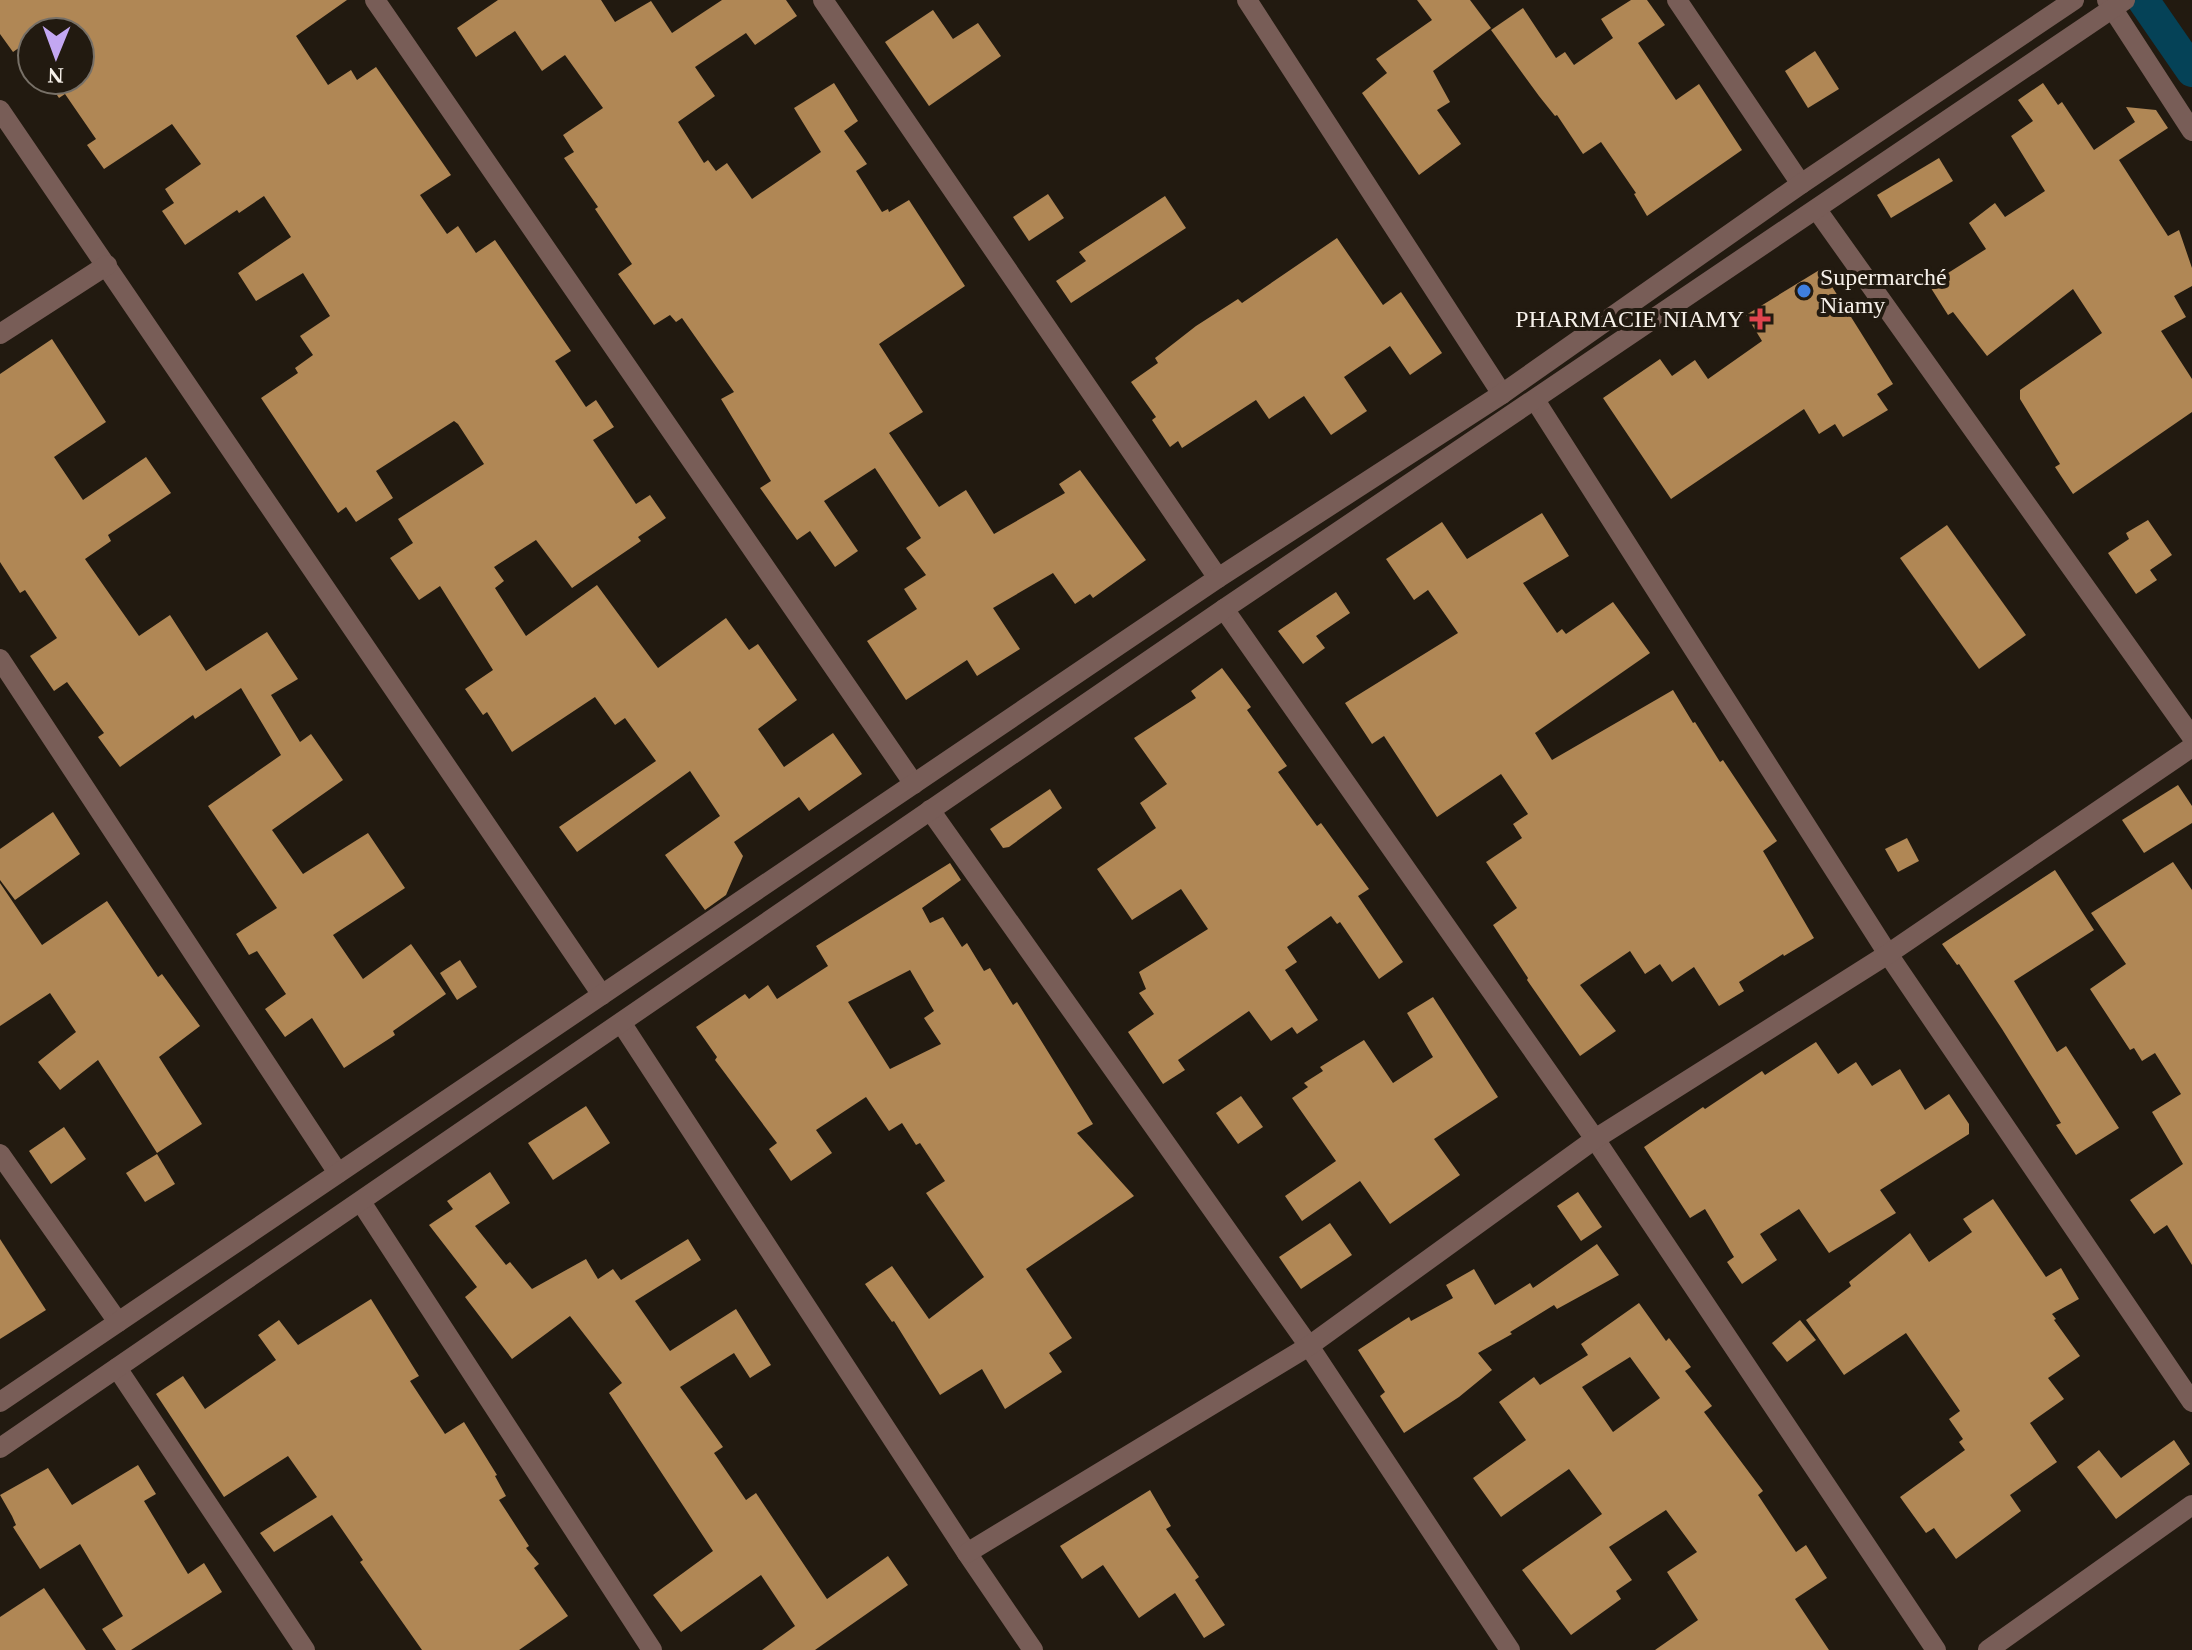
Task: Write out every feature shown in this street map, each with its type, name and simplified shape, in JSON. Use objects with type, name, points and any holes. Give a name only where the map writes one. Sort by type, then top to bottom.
[{"type":"street","points":[[375,0],[914,784]]},
{"type":"street","points":[[823,0],[1218,578]]},
{"type":"street","points":[[1247,0],[1502,394]]},
{"type":"street","points":[[1677,0],[1801,184]]},
{"type":"street","points":[[0,1402],[1218,578],[1502,394],[1801,184],[2074,0]]},
{"type":"street","points":[[0,1448],[1224,609],[1817,210],[2117,2],[2192,131]]},
{"type":"street","points":[[0,110],[602,995]]},
{"type":"street","points":[[1817,210],[2192,737]]},
{"type":"street","points":[[0,334],[107,265]]},
{"type":"street","points":[[1535,400],[1888,954],[2192,1402]]},
{"type":"street","points":[[1224,609],[1595,1139],[1936,1650]]},
{"type":"street","points":[[0,659],[338,1173]]},
{"type":"street","points":[[967,1553],[1309,1346],[1595,1139],[1888,954],[2192,747]]},
{"type":"street","points":[[930,810],[1309,1346],[1510,1650]]},
{"type":"street","points":[[622,1024],[1033,1650]]},
{"type":"street","points":[[0,1154],[118,1322]]},
{"type":"street","points":[[361,1202],[652,1650]]},
{"type":"street","points":[[117,1368],[305,1650]]},
{"type":"street","points":[[1988,1650],[2192,1505]]},
{"type":"building","points":[[0,0],[347,0],[296,36],[328,85],[351,70],[357,80],[376,67],[451,175],[420,195],[447,234],[458,226],[476,253],[495,240],[571,351],[555,361],[586,407],[596,400],[614,427],[593,440],[636,504],[650,495],[666,518],[638,537],[641,541],[572,588],[536,540],[494,567],[504,581],[495,588],[526,636],[597,585],[658,668],[726,618],[749,650],[758,644],[797,700],[758,729],[784,767],[833,733],[862,774],[809,811],[799,797],[734,842],[743,856],[726,895],[705,910],[665,855],[720,816],[690,771],[577,852],[559,827],[656,761],[625,718],[615,725],[595,697],[512,752],[487,712],[483,715],[465,689],[493,670],[440,586],[419,600],[390,558],[413,543],[398,519],[484,464],[458,424],[454,421],[376,471],[393,498],[356,522],[346,507],[338,513],[261,398],[298,373],[295,368],[313,355],[300,336],[330,316],[303,273],[256,301],[238,273],[291,237],[264,196],[185,245],[162,211],[174,203],[165,189],[201,164],[172,124],[104,169],[87,145],[96,139],[66,96],[96,96],[96,16],[16,16],[16,50],[13,52],[0,34]]},
{"type":"building","points":[[498,0],[601,0],[615,22],[651,1],[672,33],[722,0],[786,0],[797,16],[755,45],[746,33],[695,67],[715,96],[678,122],[704,163],[708,160],[716,171],[727,163],[752,199],[821,152],[794,108],[834,83],[858,121],[844,131],[867,164],[856,171],[882,212],[888,209],[889,212],[909,200],[965,286],[879,344],[923,412],[889,433],[939,507],[966,490],[994,534],[1065,493],[1059,484],[1080,470],[1146,560],[1093,598],[1090,594],[1075,604],[1053,573],[993,608],[1020,649],[977,676],[967,660],[906,700],[867,641],[917,609],[904,589],[926,575],[906,548],[921,538],[875,468],[824,501],[858,551],[835,567],[810,531],[797,540],[760,488],[771,481],[721,399],[734,392],[682,318],[676,322],[670,315],[654,325],[618,274],[632,264],[564,158],[574,152],[563,135],[603,108],[565,55],[542,71],[515,31],[476,57],[457,28]]},
{"type":"building","points":[[1417,0],[1470,0],[1491,28],[1433,71],[1450,102],[1437,110],[1461,144],[1419,175],[1362,93],[1387,73],[1376,59],[1432,20]]},
{"type":"building","points":[[1631,0],[1647,0],[1665,25],[1638,43],[1676,100],[1699,84],[1742,150],[1647,216],[1636,193],[1601,142],[1583,154],[1491,30],[1523,8],[1556,58],[1565,52],[1574,65],[1613,38],[1601,19]]},
{"type":"building","points":[[933,10],[953,39],[978,23],[1001,56],[929,106],[885,42]]},
{"type":"building","points":[[1815,51],[1839,89],[1808,108],[1785,71]]},
{"type":"building","points":[[2043,83],[2058,105],[2062,102],[2094,150],[2135,122],[2126,107],[2156,110],[2168,128],[2119,160],[2168,236],[2179,230],[2192,268],[2192,286],[2174,296],[2186,317],[2161,331],[2192,379],[2192,412],[2073,494],[2055,467],[2060,464],[2020,399],[2020,390],[2102,333],[2073,289],[1987,356],[1953,312],[1948,315],[1929,285],[1986,249],[1969,223],[1995,203],[2005,217],[2045,191],[2011,136],[2033,121],[2018,100]]},
{"type":"building","points":[[1939,158],[1953,181],[1891,218],[1877,195]]},
{"type":"building","points":[[1048,194],[1064,218],[1029,241],[1013,217]]},
{"type":"building","points":[[1165,196],[1186,228],[1071,303],[1056,281],[1086,261],[1079,252]]},
{"type":"building","points":[[1337,238],[1383,305],[1401,292],[1442,353],[1410,375],[1390,346],[1344,377],[1367,411],[1331,435],[1304,396],[1269,419],[1256,400],[1182,448],[1178,441],[1170,447],[1152,420],[1156,417],[1131,382],[1158,363],[1155,358],[1196,326],[1238,299],[1242,303]]},
{"type":"building","points":[[1821,269],[1893,384],[1877,394],[1888,410],[1843,437],[1835,424],[1819,434],[1804,409],[1671,499],[1603,398],[1660,359],[1672,376],[1695,360],[1708,379],[1762,341],[1746,315]]},
{"type":"building","points":[[52,339],[106,422],[54,457],[83,500],[146,457],[171,493],[108,535],[111,541],[85,559],[139,636],[170,615],[206,671],[267,632],[298,679],[271,695],[300,742],[311,734],[343,780],[272,830],[303,874],[368,833],[405,888],[333,935],[363,979],[411,944],[446,994],[393,1031],[395,1035],[344,1068],[312,1018],[285,1037],[265,1009],[286,994],[257,951],[249,955],[236,934],[277,908],[208,806],[281,755],[241,688],[195,719],[193,715],[120,767],[98,737],[104,733],[67,682],[54,691],[30,656],[57,638],[25,590],[20,593],[0,562],[0,374]]},
{"type":"building","points":[[1542,513],[1569,556],[1523,583],[1557,633],[1562,629],[1566,634],[1613,602],[1650,653],[1535,733],[1552,760],[1673,690],[1777,841],[1763,851],[1814,938],[1739,982],[1744,991],[1719,1006],[1694,967],[1672,982],[1660,964],[1645,974],[1630,951],[1580,985],[1616,1031],[1580,1056],[1493,925],[1517,908],[1486,862],[1522,838],[1513,824],[1528,814],[1501,774],[1437,817],[1384,736],[1372,744],[1345,703],[1458,633],[1428,590],[1414,600],[1386,559],[1442,522],[1467,559]]},
{"type":"building","points":[[2148,520],[2172,555],[2150,570],[2157,580],[2136,594],[2108,553],[2129,539],[2126,533]]},
{"type":"building","points":[[1947,525],[2026,635],[1979,669],[1900,558]]},
{"type":"building","points":[[1336,592],[1350,613],[1316,636],[1325,648],[1303,664],[1278,631]]},
{"type":"building","points":[[1222,668],[1251,707],[1247,710],[1287,766],[1278,772],[1317,826],[1321,823],[1369,889],[1358,896],[1403,962],[1379,979],[1340,922],[1337,924],[1331,916],[1287,947],[1297,962],[1285,970],[1318,1020],[1297,1034],[1292,1027],[1271,1041],[1249,1011],[1178,1060],[1185,1070],[1163,1084],[1128,1032],[1154,1014],[1139,993],[1146,989],[1139,972],[1208,929],[1181,889],[1132,920],[1097,869],[1156,828],[1140,803],[1167,784],[1134,738],[1196,698],[1191,691]]},
{"type":"building","points":[[2178,785],[2192,806],[2192,823],[2144,853],[2122,820]]},
{"type":"building","points":[[1050,789],[1062,808],[1009,847],[1003,848],[990,829]]},
{"type":"building","points":[[53,812],[80,854],[15,900],[0,880],[0,849]]},
{"type":"building","points":[[1907,838],[1919,861],[1898,872],[1885,849]]},
{"type":"building","points":[[2173,862],[2192,890],[2192,1265],[2167,1225],[2154,1234],[2130,1200],[2183,1164],[2152,1112],[2181,1094],[2155,1053],[2142,1061],[2134,1048],[2130,1050],[2090,989],[2126,964],[2091,913]]},
{"type":"building","points":[[950,863],[961,880],[922,908],[930,923],[943,917],[962,947],[967,943],[984,971],[990,968],[1013,1005],[1017,1002],[1093,1124],[1077,1133],[1134,1196],[1026,1269],[1072,1338],[1049,1353],[1062,1372],[1005,1409],[982,1369],[940,1395],[894,1321],[865,1284],[892,1266],[929,1319],[984,1277],[926,1193],[945,1181],[920,1143],[916,1145],[902,1123],[889,1131],[866,1097],[816,1130],[832,1153],[791,1181],[769,1149],[777,1143],[715,1060],[717,1057],[696,1027],[745,994],[749,999],[768,985],[777,999],[828,966],[816,946]],"holes":[[[910,970],[934,1011],[924,1018],[941,1044],[890,1069],[848,1002]]]},
{"type":"building","points":[[2055,870],[2094,930],[2014,981],[2057,1052],[2066,1046],[2119,1128],[2076,1155],[2056,1125],[2061,1123],[2002,1029],[1942,944]]},
{"type":"building","points":[[0,883],[42,945],[107,901],[158,977],[162,974],[200,1026],[159,1057],[202,1124],[157,1153],[98,1060],[60,1090],[38,1062],[76,1032],[50,993],[0,1026]]},
{"type":"building","points":[[460,960],[477,987],[457,1000],[440,973]]},
{"type":"building","points":[[1433,997],[1498,1097],[1434,1139],[1460,1175],[1390,1224],[1360,1181],[1302,1221],[1285,1196],[1336,1161],[1292,1098],[1308,1087],[1304,1083],[1323,1071],[1320,1067],[1364,1040],[1393,1083],[1433,1057],[1407,1013]]},
{"type":"building","points":[[1816,1042],[1838,1074],[1856,1062],[1872,1086],[1900,1069],[1925,1110],[1949,1094],[1969,1124],[1969,1134],[1880,1190],[1896,1213],[1829,1253],[1799,1209],[1760,1234],[1777,1260],[1742,1284],[1727,1262],[1734,1257],[1705,1209],[1690,1218],[1644,1147],[1703,1107],[1705,1109],[1762,1071],[1765,1075]]},
{"type":"building","points":[[1241,1096],[1263,1127],[1238,1144],[1216,1113]]},
{"type":"building","points":[[586,1106],[610,1143],[553,1180],[528,1143]]},
{"type":"building","points":[[64,1127],[86,1159],[51,1184],[29,1151]]},
{"type":"building","points":[[157,1154],[175,1184],[145,1202],[126,1173]]},
{"type":"building","points":[[490,1172],[510,1203],[475,1226],[506,1265],[510,1262],[532,1289],[586,1259],[598,1279],[613,1269],[621,1280],[688,1239],[701,1260],[635,1301],[670,1351],[736,1309],[771,1365],[750,1378],[734,1353],[680,1387],[723,1447],[714,1453],[746,1500],[756,1493],[827,1599],[888,1556],[908,1585],[815,1650],[762,1650],[795,1626],[761,1575],[681,1632],[653,1595],[713,1551],[609,1393],[622,1383],[570,1316],[512,1359],[465,1297],[477,1287],[429,1225],[453,1209],[447,1201]]},
{"type":"building","points":[[1578,1192],[1602,1227],[1581,1241],[1557,1206]]},
{"type":"building","points":[[1993,1199],[2046,1277],[2061,1268],[2079,1299],[2052,1314],[2080,1356],[2048,1378],[2064,1399],[2030,1423],[2057,1462],[2010,1495],[2021,1511],[1956,1559],[1934,1528],[1926,1533],[1900,1497],[1965,1450],[1959,1442],[1963,1439],[1949,1419],[1960,1411],[1906,1333],[1844,1375],[1806,1320],[1851,1286],[1849,1282],[1910,1233],[1929,1262],[1972,1232],[1963,1219]]},
{"type":"building","points":[[1330,1223],[1352,1255],[1301,1289],[1279,1257]]},
{"type":"building","points":[[0,1239],[46,1310],[0,1339]]},
{"type":"building","points":[[1597,1244],[1619,1275],[1557,1309],[1554,1305],[1478,1353],[1492,1370],[1459,1397],[1404,1433],[1380,1396],[1385,1392],[1358,1350],[1409,1317],[1411,1321],[1453,1298],[1446,1285],[1474,1269],[1495,1305],[1530,1283],[1533,1288]]},
{"type":"building","points":[[371,1299],[419,1376],[410,1381],[445,1434],[464,1422],[497,1475],[506,1496],[499,1500],[529,1546],[526,1548],[539,1564],[534,1568],[568,1616],[519,1650],[422,1650],[360,1562],[363,1560],[332,1515],[274,1552],[260,1533],[317,1497],[288,1456],[224,1497],[156,1394],[183,1376],[205,1409],[276,1360],[258,1335],[279,1320],[298,1345]]},
{"type":"building","points":[[1639,1303],[1666,1341],[1669,1338],[1691,1367],[1685,1371],[1712,1406],[1704,1412],[1763,1491],[1758,1495],[1796,1552],[1806,1545],[1827,1578],[1795,1599],[1829,1650],[1655,1650],[1698,1620],[1667,1572],[1697,1552],[1666,1510],[1609,1547],[1632,1580],[1616,1591],[1621,1599],[1571,1635],[1522,1570],[1602,1514],[1569,1469],[1501,1517],[1473,1478],[1526,1440],[1499,1402],[1534,1377],[1540,1385],[1588,1355],[1581,1344]],"holes":[[[1630,1357],[1660,1398],[1613,1432],[1582,1387]]]},
{"type":"building","points":[[1800,1320],[1816,1340],[1787,1362],[1772,1343]]},
{"type":"building","points":[[2174,1440],[2190,1464],[2116,1519],[2077,1467],[2099,1450],[2121,1478]]},
{"type":"building","points":[[138,1465],[156,1494],[144,1501],[188,1574],[204,1563],[222,1592],[131,1650],[116,1650],[102,1629],[123,1616],[80,1544],[40,1569],[13,1527],[16,1525],[0,1495],[48,1468],[72,1505]]},
{"type":"building","points":[[1150,1490],[1171,1526],[1166,1529],[1199,1577],[1195,1580],[1225,1625],[1204,1638],[1175,1593],[1139,1618],[1103,1565],[1082,1579],[1060,1546]]},
{"type":"building","points":[[44,1588],[86,1650],[0,1650],[0,1617]]},
{"type":"waterway","points":[[2143,0],[2192,71]]},
{"type":"place","name":"Supermarché Niamy","points":[[1804,291]]},
{"type":"place","name":"PHARMACIE NIAMY","points":[[1760,319]]}]
